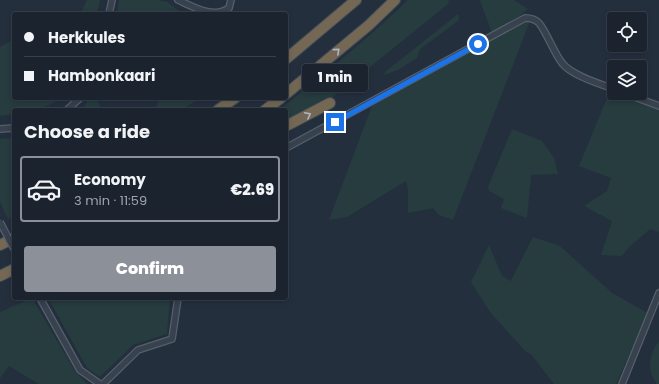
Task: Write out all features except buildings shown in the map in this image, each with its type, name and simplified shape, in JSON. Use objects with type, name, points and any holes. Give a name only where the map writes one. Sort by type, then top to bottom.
[{"type":"highway","points":[[288,57],[356,0]]},
{"type":"highway","points":[[288,92],[369,25],[395,0]]},
{"type":"highway","points":[[221,108],[232,100]]},
{"type":"highway","points":[[268,108],[278,100]]},
{"type":"highway","points":[[288,125],[330,103]]},
{"type":"highway","points":[[0,245],[12,239]]},
{"type":"highway","points":[[0,276],[12,270]]},
{"type":"street","points":[[109,12],[112,0]]},
{"type":"street","points":[[178,0],[195,8],[212,12]]},
{"type":"street","points":[[220,12],[229,8],[231,0]]},
{"type":"street","points":[[288,147],[525,18],[535,20],[539,23],[554,53],[563,65],[584,78],[607,86]]},
{"type":"street","points":[[68,108],[78,100]]},
{"type":"street","points":[[643,100],[659,106]]},
{"type":"street","points":[[0,129],[12,128]]},
{"type":"street","points":[[0,222],[12,245]]},
{"type":"street","points":[[622,384],[659,293]]},
{"type":"street","points":[[41,300],[80,370],[100,384]]},
{"type":"street","points":[[104,384],[138,350],[172,339],[178,300]]},
{"type":"green space","points":[[87,0],[100,0],[97,12],[81,12]]},
{"type":"green space","points":[[119,0],[158,0],[167,2],[180,12],[117,12]]},
{"type":"green space","points":[[408,0],[449,0],[448,4],[328,101],[288,122],[288,108],[282,108],[377,29]]},
{"type":"green space","points":[[480,0],[514,0],[528,9],[492,33]]},
{"type":"green space","points":[[458,14],[458,21],[420,49],[417,58],[398,70],[384,75],[385,72]]},
{"type":"green space","points":[[527,20],[530,21],[453,220],[439,215],[433,208],[408,213],[408,190],[406,181],[347,217],[329,220],[372,106]]},
{"type":"green space","points":[[12,40],[12,100],[57,100],[43,108],[12,108],[12,114],[0,116],[0,47]]},
{"type":"green space","points":[[607,98],[607,100],[633,100],[659,110],[659,232],[650,229],[628,248],[622,256],[601,255],[612,221],[584,206],[607,191],[611,178],[579,166]]},
{"type":"green space","points":[[88,100],[97,100],[101,108],[83,108]]},
{"type":"green space","points":[[159,100],[196,100],[185,108],[155,108]]},
{"type":"green space","points":[[512,129],[542,141],[554,158],[558,174],[531,175],[527,218],[501,208],[504,199],[489,191],[488,187]]},
{"type":"green space","points":[[12,138],[12,216],[8,219],[0,202],[0,139]]},
{"type":"green space","points":[[533,237],[560,246],[612,293],[648,313],[616,384],[554,384],[531,354],[525,351],[490,312],[471,282],[489,245],[502,276],[511,281]]},
{"type":"green space","points":[[27,300],[33,300],[75,371],[87,384],[39,384],[9,366],[0,378],[0,312]]},
{"type":"green space","points":[[49,300],[170,300],[167,334],[133,345],[100,377],[87,368]]},
{"type":"green space","points":[[659,341],[659,384],[657,384],[651,373],[650,362]]},
{"type":"route","points":[[335,122],[478,44]]}]
